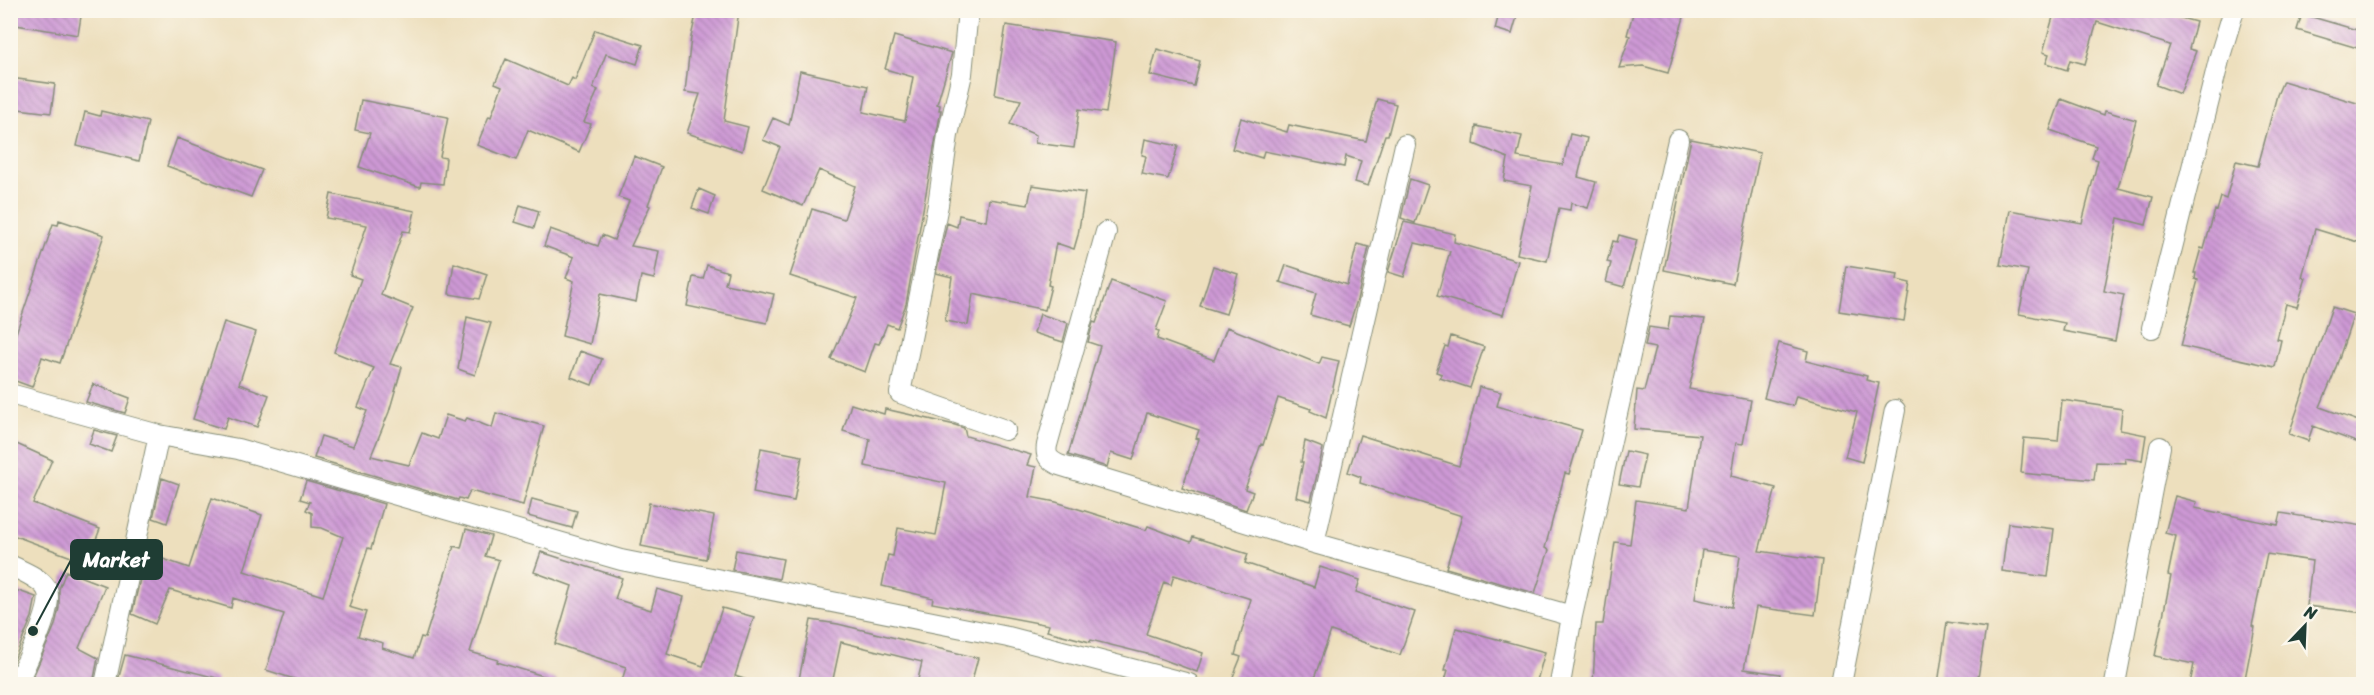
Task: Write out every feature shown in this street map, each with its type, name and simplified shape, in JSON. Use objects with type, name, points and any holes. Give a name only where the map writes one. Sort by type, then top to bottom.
[{"type":"street","points":[[968,10],[962,74],[948,135],[938,205],[900,393],[1005,430]]},
{"type":"street","points":[[2152,328],[2220,56],[2234,10]]},
{"type":"street","points":[[1560,684],[1572,616],[1678,140]]},
{"type":"street","points":[[1314,543],[1406,145]]},
{"type":"street","points":[[1106,232],[1045,452],[1050,460],[1059,465],[1314,543],[1572,616]]},
{"type":"street","points":[[10,394],[159,435],[238,449],[621,560],[1008,637],[1189,684]]},
{"type":"street","points":[[1841,684],[1894,410]]},
{"type":"street","points":[[105,684],[159,435]]},
{"type":"street","points":[[2115,684],[2160,447]]},
{"type":"street","points":[[10,565],[46,588],[49,599],[45,615],[17,684]]},
{"type":"building","points":[[10,10],[82,10],[78,35],[10,24]]},
{"type":"building","points":[[697,10],[739,10],[724,121],[748,127],[742,151],[687,133],[700,94],[685,92],[691,37]]},
{"type":"building","points":[[1500,10],[1519,10],[1512,34],[1495,29]]},
{"type":"building","points":[[1634,10],[1686,10],[1668,73],[1643,66],[1619,68],[1630,36],[1627,35]]},
{"type":"building","points":[[2055,10],[2152,10],[2196,22],[2189,49],[2196,51],[2180,94],[2156,85],[2170,45],[2097,22],[2085,64],[2070,60],[2067,70],[2046,63],[2049,54],[2043,52]]},
{"type":"building","points":[[2302,14],[2364,32],[2364,50],[2297,30]]},
{"type":"building","points":[[1006,25],[1116,42],[1106,113],[1079,109],[1074,148],[1035,143],[1036,135],[1010,124],[1021,100],[995,95]]},
{"type":"building","points":[[595,30],[643,45],[637,64],[606,54],[593,88],[598,90],[584,122],[591,124],[579,152],[528,130],[516,160],[477,145],[489,116],[491,117],[502,86],[495,83],[506,59],[568,86],[572,78],[575,80]]},
{"type":"building","points":[[894,36],[952,53],[937,104],[940,105],[939,110],[941,110],[906,304],[897,328],[887,324],[879,344],[875,343],[865,372],[831,359],[857,298],[790,276],[812,209],[844,219],[855,186],[819,170],[803,206],[763,189],[780,147],[763,140],[773,118],[789,125],[800,71],[868,86],[863,112],[905,121],[913,77],[885,69]]},
{"type":"building","points":[[1157,49],[1200,61],[1194,86],[1150,75]]},
{"type":"building","points":[[10,78],[55,84],[51,113],[10,108]]},
{"type":"building","points":[[2283,81],[2364,105],[2364,244],[2315,229],[2302,277],[2306,278],[2297,307],[2286,304],[2277,339],[2281,340],[2275,367],[2181,346],[2198,280],[2195,279],[2196,273],[2194,273],[2201,248],[2204,249],[2215,210],[2217,211],[2221,197],[2226,199],[2236,161],[2258,166],[2277,95]]},
{"type":"building","points":[[1377,99],[1396,104],[1388,135],[1385,135],[1368,186],[1355,182],[1361,161],[1346,156],[1344,167],[1264,151],[1262,158],[1232,149],[1241,118],[1287,132],[1289,125],[1366,141]]},
{"type":"building","points":[[2061,99],[2104,115],[2105,111],[2136,120],[2118,188],[2153,197],[2146,225],[2118,218],[2104,291],[2124,295],[2115,341],[2063,331],[2065,323],[2019,314],[2028,270],[2000,265],[2010,210],[2082,223],[2098,160],[2092,158],[2096,146],[2050,130]]},
{"type":"building","points":[[361,100],[448,117],[440,157],[446,158],[443,184],[421,182],[420,187],[359,167],[370,133],[355,130]]},
{"type":"building","points":[[101,111],[148,122],[139,161],[77,146],[85,112],[100,116]]},
{"type":"building","points":[[1476,126],[1522,136],[1517,157],[1563,165],[1570,134],[1587,138],[1578,177],[1596,182],[1588,208],[1571,203],[1570,210],[1559,208],[1547,261],[1517,254],[1532,186],[1504,181],[1508,158],[1474,144]]},
{"type":"building","points":[[177,138],[262,170],[251,197],[167,166]]},
{"type":"building","points":[[1145,139],[1178,146],[1168,179],[1142,174],[1146,156],[1142,155]]},
{"type":"building","points":[[1691,139],[1760,153],[1733,284],[1664,270]]},
{"type":"building","points":[[634,156],[662,167],[648,205],[650,206],[631,246],[659,251],[654,279],[641,276],[636,302],[600,294],[590,344],[562,336],[574,281],[566,278],[574,257],[544,246],[550,229],[598,246],[602,235],[614,240],[629,201],[618,197]]},
{"type":"building","points":[[1410,179],[1428,185],[1415,223],[1401,218]]},
{"type":"building","points":[[1032,185],[1085,193],[1074,249],[1056,243],[1048,285],[1051,286],[1045,310],[973,294],[968,325],[945,321],[952,277],[936,273],[947,223],[957,227],[959,215],[986,221],[989,199],[1028,205]]},
{"type":"building","points":[[699,189],[715,196],[709,214],[692,208]]},
{"type":"building","points":[[331,194],[415,211],[410,232],[403,231],[381,295],[413,308],[390,364],[402,367],[389,412],[371,456],[409,465],[422,433],[438,439],[446,415],[465,421],[467,418],[492,428],[496,413],[544,426],[523,505],[470,491],[466,500],[459,498],[458,500],[314,458],[321,436],[353,446],[367,411],[358,407],[374,368],[334,352],[361,279],[350,275],[367,225],[326,218]]},
{"type":"building","points":[[520,205],[539,211],[534,228],[515,222]]},
{"type":"building","points":[[59,220],[104,235],[60,363],[42,357],[32,387],[10,379],[10,351],[53,224],[58,225]]},
{"type":"building","points":[[1404,222],[1455,234],[1454,242],[1518,261],[1503,315],[1437,296],[1450,251],[1415,243],[1404,277],[1388,272]]},
{"type":"building","points":[[1619,235],[1637,240],[1624,287],[1606,282],[1611,263],[1607,262],[1613,241],[1617,242]]},
{"type":"building","points":[[1357,244],[1369,247],[1349,326],[1310,315],[1316,293],[1280,282],[1286,265],[1347,285]]},
{"type":"building","points":[[454,263],[487,274],[479,299],[449,294]]},
{"type":"building","points":[[707,265],[728,272],[725,284],[774,294],[767,323],[687,306],[693,277],[703,279]]},
{"type":"building","points":[[1213,266],[1238,274],[1226,314],[1200,306]]},
{"type":"building","points":[[1846,266],[1898,274],[1897,280],[1910,283],[1904,321],[1839,311]]},
{"type":"building","points":[[1111,281],[1167,301],[1156,330],[1159,331],[1157,339],[1214,360],[1227,327],[1319,364],[1322,357],[1339,361],[1326,418],[1310,411],[1311,409],[1278,398],[1263,445],[1261,444],[1245,489],[1253,492],[1246,510],[1182,488],[1199,439],[1196,438],[1199,430],[1147,413],[1133,460],[1111,453],[1107,467],[1068,455],[1100,346],[1088,342],[1093,322],[1096,323]]},
{"type":"building","points":[[2332,307],[2354,314],[2320,407],[2364,423],[2364,445],[2313,426],[2308,441],[2289,434]]},
{"type":"building","points":[[1040,314],[1068,323],[1063,342],[1034,333]]},
{"type":"building","points":[[1670,316],[1705,319],[1689,389],[1751,400],[1743,444],[1736,443],[1731,476],[1776,488],[1759,551],[1822,560],[1815,615],[1756,607],[1744,669],[1780,674],[1779,684],[1593,684],[1596,624],[1603,624],[1615,542],[1630,544],[1636,500],[1689,508],[1700,435],[1634,429],[1637,390],[1644,391],[1655,348],[1645,346],[1649,327],[1668,330]],"holes":[[[1702,550],[1740,556],[1732,607],[1695,599]]]},
{"type":"building","points":[[467,317],[491,323],[475,375],[458,369]]},
{"type":"building","points":[[224,322],[256,332],[239,384],[269,395],[257,427],[228,417],[224,429],[193,419]]},
{"type":"building","points":[[1451,336],[1484,347],[1470,388],[1440,378],[1442,374],[1436,372]]},
{"type":"building","points":[[1779,343],[1808,351],[1806,361],[1867,376],[1866,380],[1879,383],[1862,462],[1845,457],[1857,412],[1796,396],[1793,406],[1764,398]]},
{"type":"building","points":[[580,351],[602,359],[592,385],[571,377]]},
{"type":"building","points":[[93,384],[130,398],[125,413],[86,402]]},
{"type":"building","points":[[1479,387],[1501,392],[1497,406],[1582,430],[1569,474],[1565,473],[1545,548],[1549,550],[1535,593],[1446,568],[1462,516],[1360,483],[1361,477],[1348,472],[1360,435],[1459,466]]},
{"type":"building","points":[[2062,400],[2122,409],[2120,430],[2146,435],[2142,461],[2125,458],[2126,463],[2096,462],[2094,480],[2021,473],[2024,438],[2058,441]]},
{"type":"building","points":[[851,404],[884,414],[885,409],[955,425],[964,428],[966,436],[1031,455],[1027,465],[1036,467],[1030,497],[1056,502],[1146,530],[1148,526],[1191,542],[1193,537],[1248,554],[1245,563],[1314,587],[1320,567],[1360,580],[1356,592],[1415,612],[1400,655],[1331,631],[1312,684],[1230,684],[1241,657],[1235,655],[1251,599],[1174,575],[1171,585],[1164,582],[1146,634],[1203,653],[1197,672],[1151,655],[1047,631],[1049,625],[932,603],[933,598],[882,586],[888,555],[893,556],[898,528],[936,535],[946,483],[865,466],[870,439],[843,431]]},
{"type":"building","points":[[94,430],[117,436],[111,452],[89,444]]},
{"type":"building","points":[[10,441],[52,460],[33,503],[100,529],[87,563],[10,534]]},
{"type":"building","points":[[1305,441],[1323,448],[1311,501],[1296,497]]},
{"type":"building","points":[[761,448],[802,456],[794,501],[753,493]]},
{"type":"building","points":[[1626,451],[1645,455],[1638,487],[1619,484]]},
{"type":"building","points":[[162,478],[179,484],[167,523],[153,518]]},
{"type":"building","points":[[306,481],[384,504],[371,549],[368,548],[349,607],[366,612],[358,636],[383,643],[382,648],[414,658],[421,637],[425,638],[454,546],[461,548],[466,529],[491,536],[485,556],[499,560],[470,652],[557,680],[556,684],[310,684],[266,670],[284,614],[233,598],[231,608],[170,590],[155,624],[132,614],[146,553],[189,568],[212,498],[262,515],[244,571],[323,596],[343,537],[322,528],[312,527],[312,513],[306,510],[310,502],[300,499]]},
{"type":"building","points":[[2175,496],[2197,502],[2195,508],[2278,525],[2281,513],[2364,526],[2359,558],[2364,559],[2364,613],[2307,606],[2312,561],[2267,554],[2252,626],[2255,627],[2244,684],[2190,684],[2194,664],[2155,656],[2171,576],[2168,575],[2176,536],[2165,533]]},
{"type":"building","points":[[532,499],[577,511],[572,528],[528,516]]},
{"type":"building","points":[[649,503],[714,516],[706,559],[641,546]]},
{"type":"building","points":[[2008,523],[2054,529],[2048,577],[2002,571]]},
{"type":"building","points":[[736,550],[783,559],[779,579],[732,570]]},
{"type":"building","points":[[541,552],[622,578],[615,599],[651,610],[657,589],[684,597],[667,654],[703,666],[722,608],[754,617],[735,676],[750,681],[749,684],[621,684],[626,667],[555,644],[572,586],[534,572]]},
{"type":"building","points":[[66,571],[105,586],[79,648],[98,658],[93,684],[30,684],[55,625],[59,608],[59,589]]},
{"type":"building","points":[[10,588],[36,597],[32,617],[10,669]]},
{"type":"building","points":[[811,620],[838,624],[978,658],[971,684],[917,684],[922,662],[841,642],[832,684],[798,684]]},
{"type":"building","points":[[1947,622],[1986,628],[1977,684],[1938,684]]},
{"type":"building","points":[[1456,628],[1545,652],[1536,684],[1444,684],[1448,670],[1445,670]]},
{"type":"building","points":[[125,655],[217,678],[216,684],[117,684]]},
{"type":"place","name":"Market","points":[[33,631]]}]
